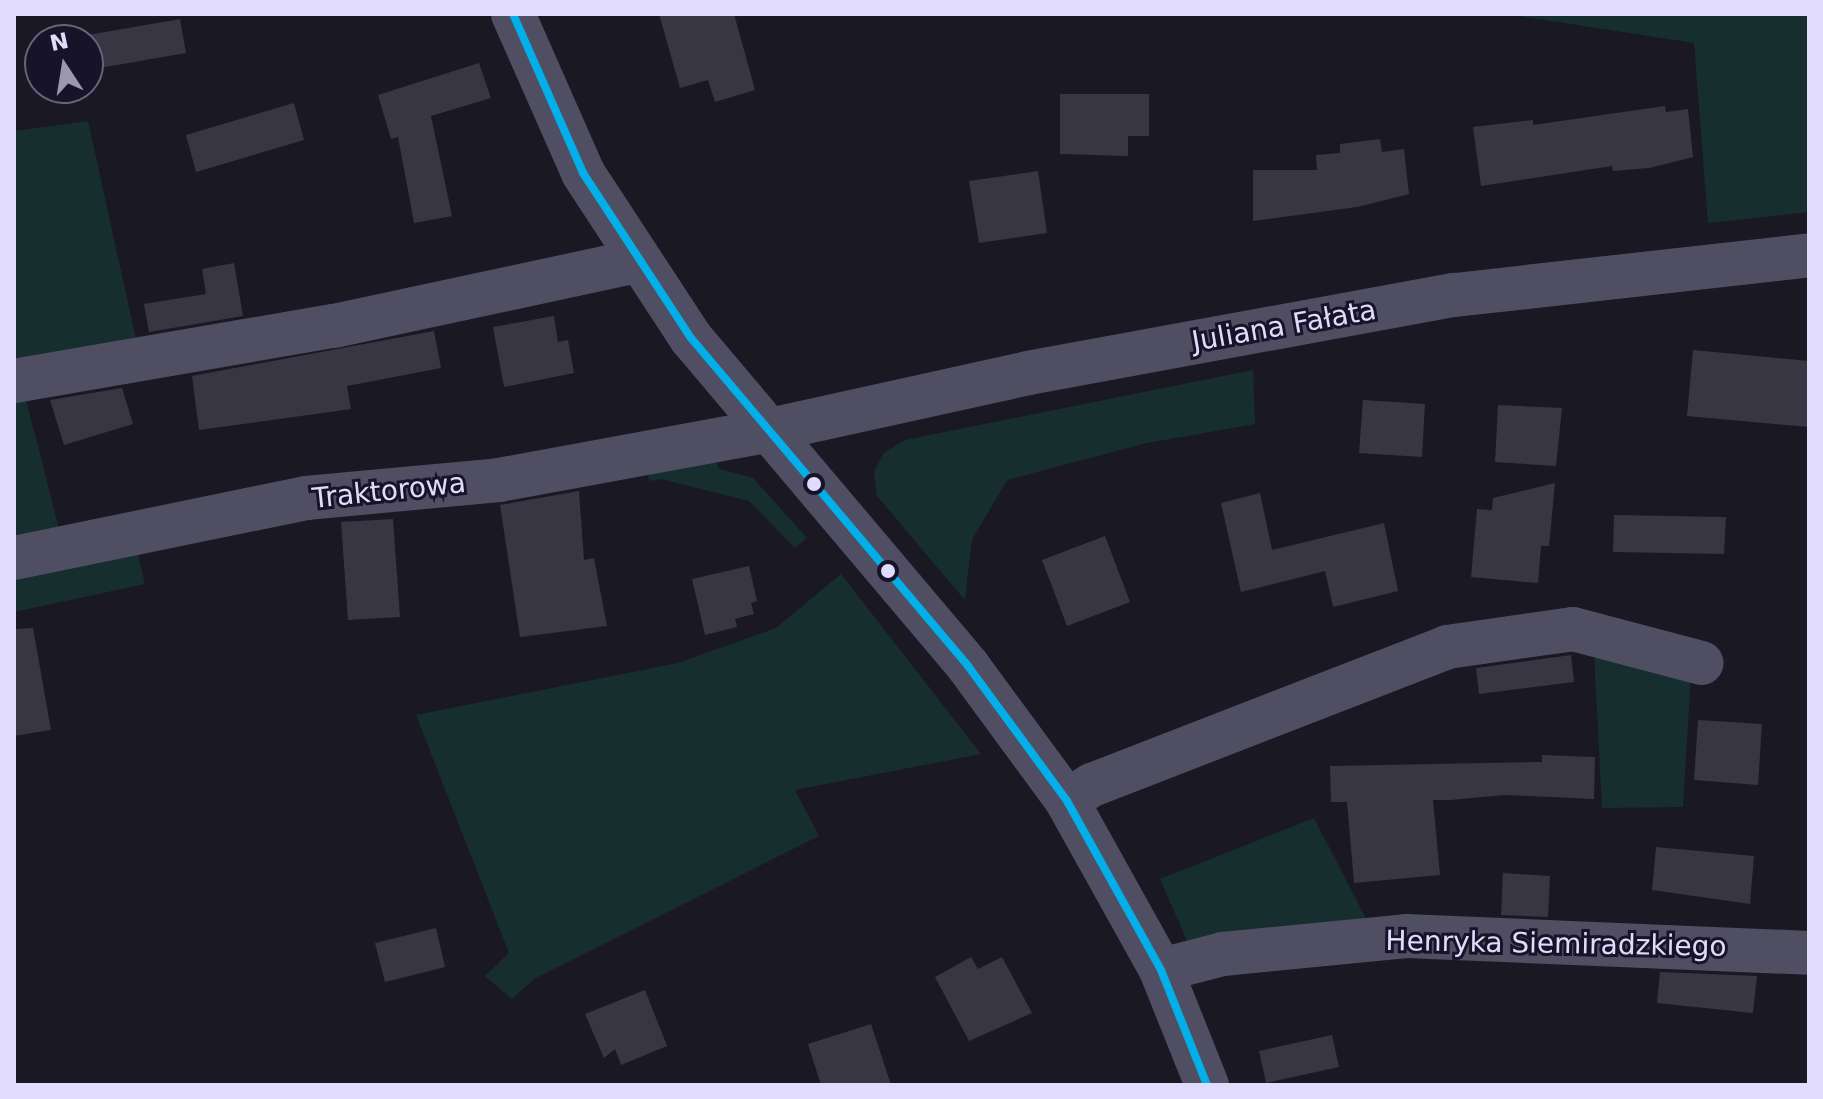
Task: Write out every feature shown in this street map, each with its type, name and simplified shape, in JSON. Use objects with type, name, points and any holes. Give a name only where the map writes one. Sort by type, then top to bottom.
[{"type":"street","points":[[513,14],[583,173],[638,261],[765,431],[968,666],[1067,801],[1161,970],[1207,1085]]},
{"type":"street","name":"Juliana Fałata","points":[[765,431],[1028,373],[1455,295],[1809,255]]},
{"type":"street","points":[[14,381],[334,326],[638,261]]},
{"type":"street","name":"Traktorowa","points":[[14,558],[306,498],[499,480],[765,431]]},
{"type":"street","points":[[1067,801],[1092,785],[1447,647],[1573,629],[1702,663]]},
{"type":"street","name":"Henryka Siemiradzkiego","points":[[1161,970],[1223,954],[1406,936],[1809,953]]},
{"type":"green space","points":[[1507,14],[1809,14],[1809,212],[1708,223],[1694,43]]},
{"type":"green space","points":[[88,121],[138,348],[18,368],[59,529],[14,540],[14,131]]},
{"type":"green space","points":[[1253,370],[1255,424],[1147,443],[1007,480],[972,540],[965,600],[877,496],[874,472],[884,453],[905,440]]},
{"type":"green space","points":[[714,456],[719,469],[753,478],[807,538],[795,548],[749,501],[661,479],[649,481],[646,465]]},
{"type":"green space","points":[[136,546],[145,584],[14,612],[14,575]]},
{"type":"green space","points":[[841,574],[981,754],[795,790],[819,836],[534,979],[512,999],[485,976],[509,953],[416,715],[678,663],[776,628]]},
{"type":"green space","points":[[1594,652],[1691,673],[1683,807],[1602,808]]},
{"type":"green space","points":[[1314,818],[1371,928],[1188,943],[1160,879]]},
{"type":"building","points":[[659,14],[734,14],[755,90],[715,102],[708,80],[680,88]]},
{"type":"building","points":[[180,19],[186,53],[104,67],[104,32]]},
{"type":"building","points":[[479,63],[491,98],[431,116],[452,216],[414,223],[398,137],[391,139],[378,95]]},
{"type":"building","points":[[1060,94],[1149,94],[1149,136],[1128,136],[1128,156],[1060,154]]},
{"type":"building","points":[[294,103],[304,140],[196,172],[186,135]]},
{"type":"building","points":[[1665,106],[1666,112],[1688,109],[1693,157],[1649,168],[1613,171],[1612,166],[1481,186],[1473,127],[1533,120],[1533,125]]},
{"type":"building","points":[[1380,139],[1382,152],[1404,149],[1409,194],[1357,207],[1253,221],[1253,170],[1317,170],[1316,155],[1340,153],[1340,144]]},
{"type":"building","points":[[1038,171],[1047,233],[979,243],[969,181]]},
{"type":"building","points":[[234,263],[243,316],[149,332],[144,304],[206,294],[202,269]]},
{"type":"building","points":[[554,316],[558,342],[568,340],[574,373],[504,387],[493,327]]},
{"type":"building","points":[[434,331],[441,368],[347,386],[351,409],[199,430],[192,376]]},
{"type":"building","points":[[1693,350],[1809,361],[1809,427],[1687,416]]},
{"type":"building","points":[[122,388],[133,424],[64,445],[50,400]]},
{"type":"building","points":[[1363,400],[1425,404],[1422,457],[1359,453]]},
{"type":"building","points":[[1498,405],[1562,408],[1556,466],[1495,462]]},
{"type":"building","points":[[1555,483],[1549,546],[1541,546],[1538,583],[1471,577],[1477,509],[1492,510],[1493,498]]},
{"type":"building","points":[[579,491],[584,560],[594,558],[607,626],[520,637],[500,505]]},
{"type":"building","points":[[1260,493],[1272,550],[1384,523],[1398,591],[1333,607],[1325,571],[1241,592],[1221,503]]},
{"type":"building","points":[[1614,515],[1726,517],[1724,554],[1613,552]]},
{"type":"building","points":[[393,519],[400,617],[348,620],[341,522]]},
{"type":"building","points":[[1105,536],[1130,602],[1067,626],[1042,560]]},
{"type":"building","points":[[749,566],[757,601],[751,603],[754,614],[735,619],[737,627],[705,635],[692,579]]},
{"type":"building","points":[[33,628],[51,730],[14,736],[14,629]]},
{"type":"building","points":[[1571,655],[1574,682],[1479,694],[1476,668]]},
{"type":"building","points":[[1698,720],[1762,724],[1758,785],[1694,780]]},
{"type":"building","points":[[1542,755],[1595,757],[1594,799],[1505,795],[1433,800],[1440,875],[1354,883],[1347,802],[1331,802],[1330,766],[1542,762]]},
{"type":"building","points":[[1656,847],[1754,856],[1750,904],[1652,890]]},
{"type":"building","points":[[1503,873],[1550,876],[1548,917],[1501,915]]},
{"type":"building","points":[[436,928],[445,967],[385,982],[375,943]]},
{"type":"building","points":[[971,957],[978,969],[1002,957],[1032,1013],[969,1041],[935,977]]},
{"type":"building","points":[[1660,972],[1757,976],[1753,1013],[1657,1003]]},
{"type":"building","points":[[645,990],[667,1046],[621,1065],[615,1049],[604,1058],[585,1014]]},
{"type":"building","points":[[871,1024],[891,1085],[821,1085],[808,1044]]},
{"type":"building","points":[[1332,1035],[1339,1067],[1266,1083],[1259,1051]]},
{"type":"transit line","points":[[513,14],[583,173],[691,338],[968,666],[1067,801],[1161,970],[1207,1085]]}]
